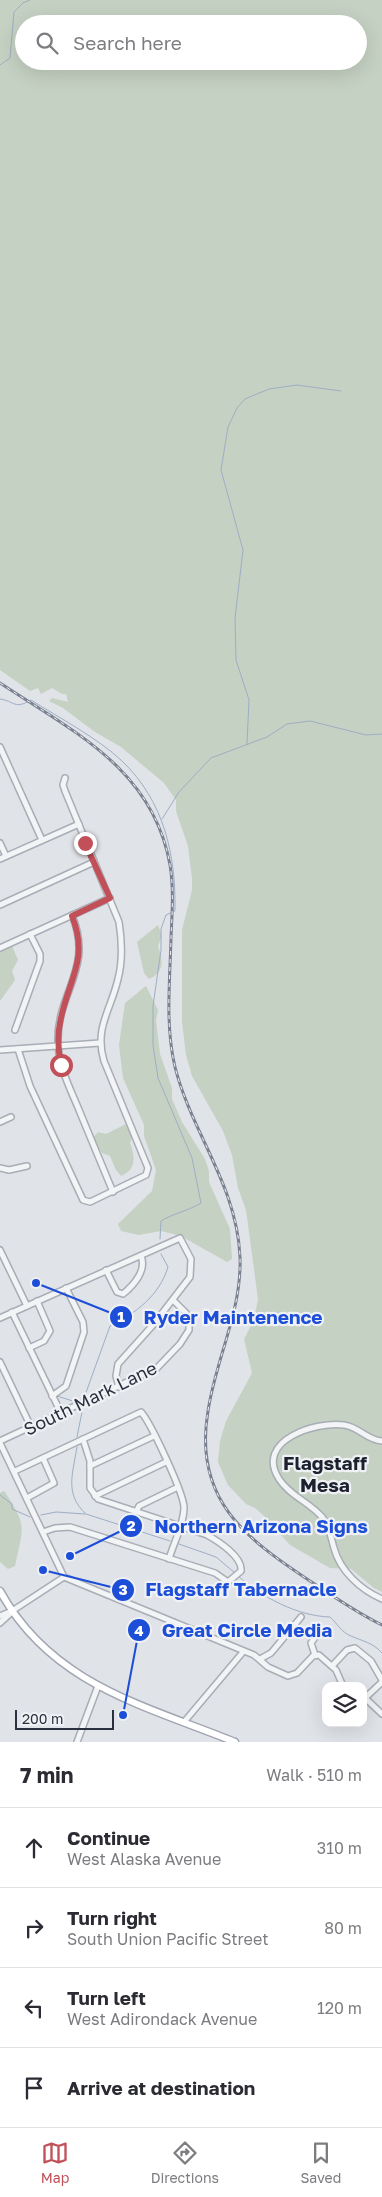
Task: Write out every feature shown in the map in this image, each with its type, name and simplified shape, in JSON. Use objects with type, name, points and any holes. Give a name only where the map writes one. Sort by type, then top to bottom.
[{"type":"main road","points":[[0,1591],[12,1611],[51,1656],[98,1686],[235,1742]]},
{"type":"street","points":[[0,747],[42,840]]},
{"type":"street","points":[[18,1049],[30,1086],[81,1198],[90,1202],[146,1175],[148,1168],[104,1061],[100,1043],[100,1030],[118,980],[122,952],[119,922],[64,791],[65,778]]},
{"type":"street","points":[[0,859],[79,824]]},
{"type":"street","points":[[0,843],[6,856]]},
{"type":"street","points":[[0,905],[94,862]]},
{"type":"street","points":[[0,948],[110,898]]},
{"type":"street","points":[[72,916],[79,937],[80,956],[60,1021],[58,1046],[64,1075],[112,1192]]},
{"type":"street","points":[[14,1030],[40,960],[40,954],[30,934]]},
{"type":"street","points":[[0,1050],[100,1043]]},
{"type":"street","points":[[0,1122],[11,1117]]},
{"type":"street","points":[[0,1168],[9,1170],[27,1166]]},
{"type":"street","points":[[0,1318],[180,1238],[190,1255],[192,1270],[188,1281],[118,1364],[116,1376],[119,1387]]},
{"type":"street","points":[[0,1250],[27,1306]]},
{"type":"street","points":[[106,1270],[117,1292],[123,1294],[142,1270],[144,1264],[141,1256]]},
{"type":"street","points":[[52,1396],[66,1386],[84,1332],[83,1322],[66,1288]]},
{"type":"street","name":"South Mark Lane","points":[[0,1442],[157,1368],[187,1334],[188,1317],[173,1300]]},
{"type":"street","points":[[29,1348],[44,1341],[50,1331],[37,1301]]},
{"type":"street","points":[[12,1312],[60,1413]]},
{"type":"street","points":[[0,1362],[31,1427]]},
{"type":"street","points":[[15,1471],[142,1412],[178,1488],[184,1507],[169,1559]]},
{"type":"street","points":[[382,1441],[370,1439],[348,1426],[337,1425],[296,1432],[277,1448],[274,1461],[276,1473],[281,1482],[323,1518],[335,1554],[346,1572],[368,1592],[382,1599]]},
{"type":"street","points":[[90,1466],[154,1436]]},
{"type":"street","points":[[43,1532],[55,1528],[70,1527],[215,1573],[228,1582],[241,1570],[240,1562],[217,1541],[180,1526],[105,1503],[95,1496],[89,1484],[89,1454],[83,1439]]},
{"type":"street","points":[[0,1442],[64,1578],[260,1659],[268,1667],[292,1676],[315,1655]]},
{"type":"street","points":[[27,1498],[54,1484],[43,1458]]},
{"type":"street","points":[[95,1496],[166,1462]]},
{"type":"street","points":[[136,1512],[140,1506],[178,1488]]},
{"type":"street","points":[[0,1616],[12,1611],[64,1578]]},
{"type":"street","points":[[0,1623],[12,1611]]},
{"type":"street","points":[[260,1659],[271,1653],[301,1617]]},
{"type":"street","points":[[315,1655],[311,1644],[316,1636]]},
{"type":"street","points":[[332,1666],[347,1650],[355,1648],[372,1661],[382,1681],[367,1694]]},
{"type":"street","points":[[187,1723],[243,1652]]},
{"type":"street","points":[[315,1655],[322,1657],[332,1666],[341,1682]]},
{"type":"street","points":[[77,1742],[98,1686]]},
{"type":"street","points":[[367,1700],[382,1714]]},
{"type":"green space","points":[[0,0],[382,0],[382,1592],[374,1588],[351,1569],[330,1568],[290,1545],[264,1516],[255,1508],[246,1504],[228,1485],[218,1462],[220,1441],[226,1421],[252,1373],[244,1339],[254,1320],[258,1299],[246,1210],[238,1188],[232,1155],[223,1131],[192,1076],[186,1055],[182,1022],[182,930],[192,890],[188,846],[176,811],[176,800],[164,783],[121,747],[95,732],[63,708],[49,701],[52,698],[68,702],[66,694],[62,694],[52,688],[41,694],[38,688],[30,691],[0,670]]},
{"type":"green space","points":[[158,925],[162,936],[158,946],[162,961],[158,973],[149,979],[144,973],[137,942]]},
{"type":"green space","points":[[12,946],[18,960],[12,971],[15,980],[0,1001],[0,951]]},
{"type":"green space","points":[[146,986],[158,1010],[156,1021],[160,1054],[172,1088],[172,1099],[182,1122],[205,1159],[209,1171],[209,1182],[230,1229],[232,1259],[227,1262],[181,1236],[161,1231],[139,1235],[121,1231],[118,1224],[152,1191],[156,1170],[144,1136],[144,1125],[123,1078],[119,1045],[125,1003]]},
{"type":"green space","points":[[130,1122],[134,1133],[130,1143],[134,1158],[130,1170],[121,1176],[110,1156],[102,1153],[93,1138],[98,1132],[106,1134]]},
{"type":"green space","points":[[4,1491],[17,1512],[22,1527],[15,1566],[8,1569],[0,1562],[0,1493]]},
{"type":"waterway","points":[[0,65],[10,58],[14,12],[23,3],[30,0]]},
{"type":"waterway","points":[[247,744],[249,700],[236,660],[235,618],[243,550],[221,470],[228,427],[237,408],[245,399],[269,389],[297,385],[341,391]]},
{"type":"waterway","points":[[0,699],[18,705],[31,700],[113,753],[122,761],[148,793],[165,830],[173,870],[175,911],[166,915],[161,929],[161,950],[153,1006],[153,1045],[158,1078],[192,1158],[201,1203],[161,1221],[160,1239]]},
{"type":"waterway","points":[[162,819],[179,792],[211,758],[267,737],[287,724],[310,721],[366,735],[382,734]]},
{"type":"waterway","points":[[84,1398],[110,1326],[137,1309],[159,1287],[168,1267],[161,1254]]},
{"type":"waterway","points":[[57,1396],[76,1402]]},
{"type":"waterway","points":[[77,1437],[83,1407]]},
{"type":"waterway","points":[[77,1447],[72,1474],[72,1491],[79,1506],[86,1514],[170,1541]]},
{"type":"waterway","points":[[0,1495],[12,1504],[12,1509],[30,1517]]},
{"type":"waterway","points":[[41,1515],[56,1512],[85,1514]]},
{"type":"waterway","points":[[179,1544],[216,1557],[235,1573]]},
{"type":"waterway","points":[[238,1576],[247,1584],[281,1604],[305,1613],[330,1617],[344,1632],[372,1645],[382,1653]]},
{"type":"railway","points":[[0,683],[82,737],[106,756],[128,778],[147,803],[161,832],[170,865],[172,902],[169,1003],[172,1051],[175,1067],[192,1115],[223,1183],[231,1206],[237,1231],[240,1257],[240,1277],[237,1296],[208,1411],[205,1442],[208,1469],[217,1492],[229,1513],[245,1532],[265,1549],[336,1598],[382,1625]]},
{"type":"place","name":"Ryder Maintenence","points":[[36,1283]]},
{"type":"place","name":"Northern Arizona Signs","points":[[70,1556]]},
{"type":"place","name":"Flagstaff Tabernacle","points":[[43,1570]]},
{"type":"place","name":"Great Circle Media","points":[[123,1715]]},
{"type":"district","name":"Flagstaff Mesa","points":[[325,1473]]},
{"type":"route","points":[[61,1065],[58,1042],[60,1021],[80,956],[79,937],[72,916],[110,898],[85,843]]}]
